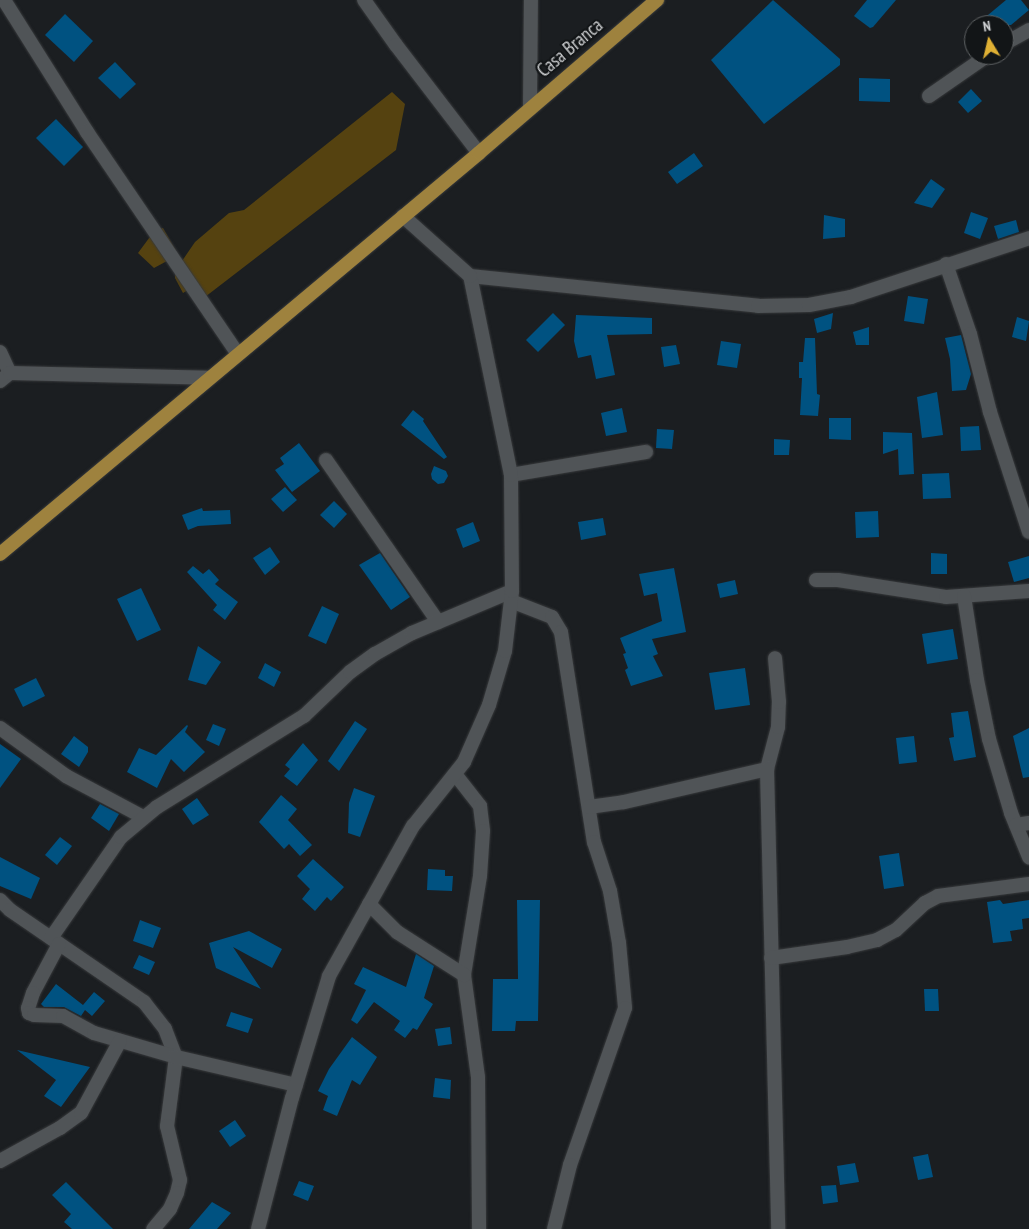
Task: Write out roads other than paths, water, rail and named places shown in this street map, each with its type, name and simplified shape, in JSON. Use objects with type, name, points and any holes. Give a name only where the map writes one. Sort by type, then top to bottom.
[{"type":"highway","name":"Casa Branca","points":[[0,554],[479,153],[530,106],[657,0]]},
{"type":"street","points":[[4,0],[87,132],[237,354]]},
{"type":"street","points":[[364,0],[396,46],[479,153]]},
{"type":"street","points":[[530,106],[531,0]]},
{"type":"street","points":[[1014,38],[1029,30]]},
{"type":"street","points":[[929,96],[974,65]]},
{"type":"street","points":[[403,216],[470,276],[758,306],[809,305],[851,297],[1029,238]]},
{"type":"street","points":[[946,264],[970,334],[990,412],[1029,532]]},
{"type":"street","points":[[258,1229],[296,1085],[329,976],[413,826],[464,762],[489,705],[506,651],[511,596],[511,475],[470,276]]},
{"type":"street","points":[[0,352],[5,377],[209,378]]},
{"type":"street","points":[[511,475],[646,452]]},
{"type":"street","points":[[326,460],[438,622]]},
{"type":"street","points":[[816,580],[838,580],[946,597],[1029,591]]},
{"type":"street","points":[[296,1085],[176,1057],[120,1041],[94,1033],[71,1018],[34,1015],[29,1013],[28,1008],[55,941],[122,837],[143,818],[192,783],[304,716],[350,672],[374,654],[438,622],[511,596],[552,617],[561,632],[594,842],[610,891],[619,944],[625,1008],[570,1165],[554,1229]]},
{"type":"street","points":[[964,596],[977,680],[990,739],[1022,824],[1029,857]]},
{"type":"street","points":[[775,658],[779,702],[778,727],[767,769],[778,1229]]},
{"type":"street","points":[[0,728],[66,776],[143,818]]},
{"type":"street","points":[[589,807],[624,802],[767,769]]},
{"type":"street","points":[[454,774],[480,806],[483,831],[480,876],[464,975],[478,1077],[479,1229]]},
{"type":"street","points":[[771,958],[871,942],[896,930],[925,903],[938,896],[1029,884]]},
{"type":"street","points":[[0,900],[10,910],[144,1002],[164,1029],[176,1057],[167,1126],[180,1180],[170,1209],[153,1229]]},
{"type":"street","points":[[369,904],[397,932],[464,975]]},
{"type":"street","points":[[0,1161],[60,1128],[81,1113],[120,1041]]}]
